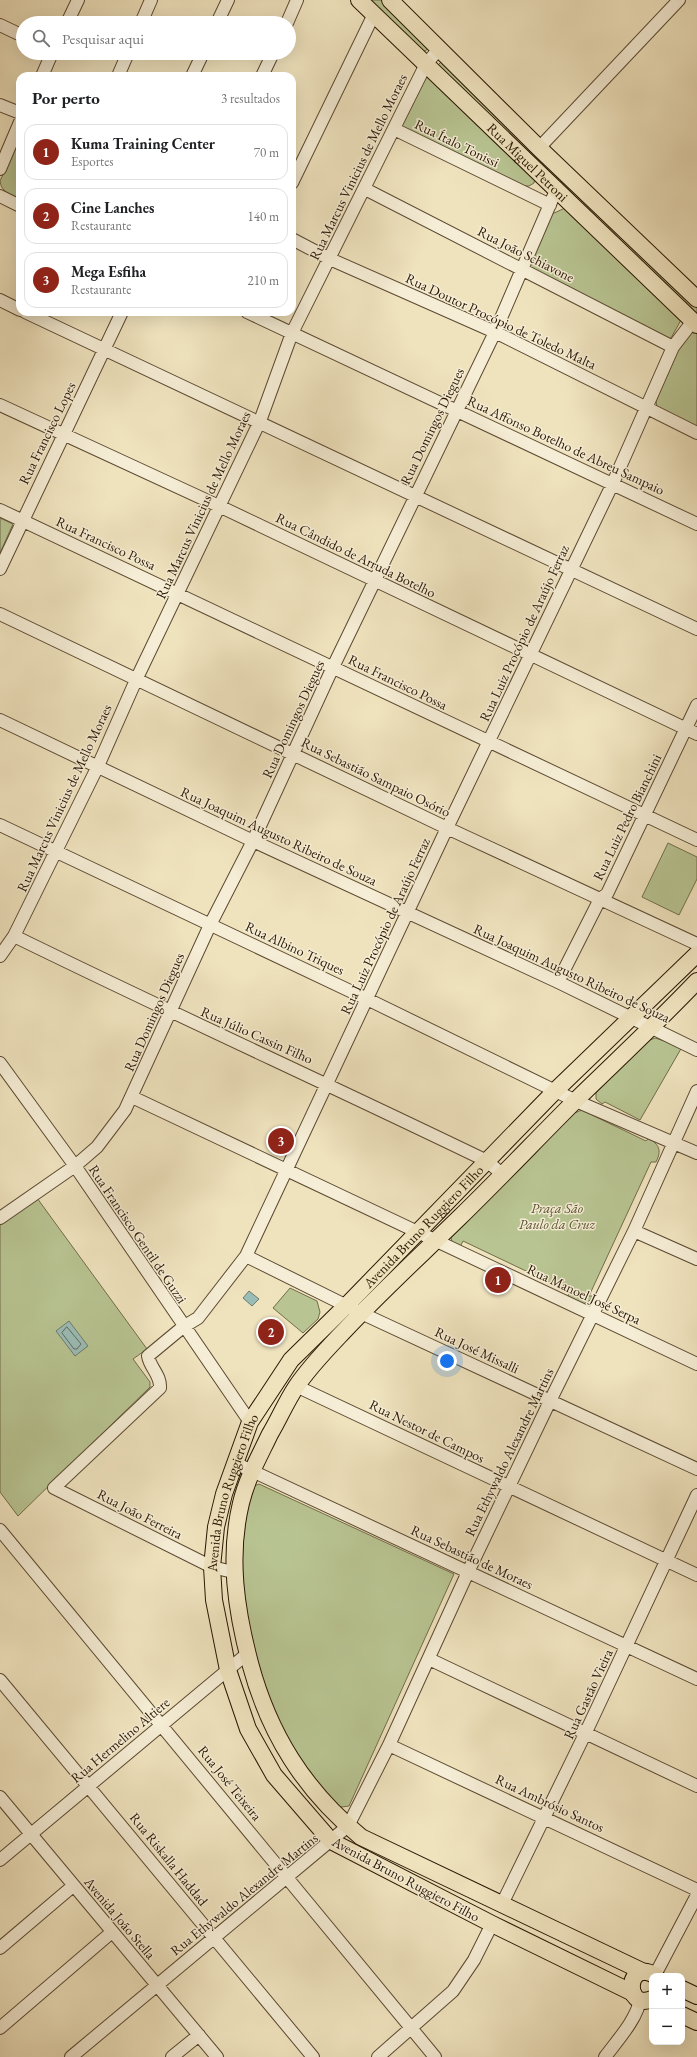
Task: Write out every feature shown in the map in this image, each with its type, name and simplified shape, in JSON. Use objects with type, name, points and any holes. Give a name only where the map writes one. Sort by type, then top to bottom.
[{"type":"main road","name":"Rua Miguel Petroni","points":[[359,0],[557,188],[695,323]]},
{"type":"main road","name":"Rua Miguel Petroni","points":[[390,0],[539,148],[697,299]]},
{"type":"main road","name":"Avenida Bruno Ruggiero Filho","points":[[650,1973],[361,1837],[330,1809],[289,1757],[268,1717],[256,1686],[248,1653],[233,1572],[236,1530],[241,1502],[251,1470],[296,1386],[354,1309],[418,1233],[556,1090],[633,1018],[697,954]]},
{"type":"main road","name":"Avenida Bruno Ruggiero Filho","points":[[645,1999],[492,1924],[331,1841],[288,1793],[267,1763],[248,1729],[228,1670],[214,1600],[212,1567],[216,1527],[224,1494],[250,1422],[291,1360],[436,1241],[576,1101],[653,1028],[697,981]]},
{"type":"main road","points":[[645,1999],[633,1980],[649,1975]]},
{"type":"main road","points":[[685,1990],[697,1996]]},
{"type":"main road","points":[[685,2016],[697,2022]]},
{"type":"street","points":[[70,16],[78,0]]},
{"type":"street","points":[[144,16],[151,0]]},
{"type":"street","points":[[220,16],[228,0]]},
{"type":"street","points":[[290,16],[297,0]]},
{"type":"street","points":[[539,148],[679,0]]},
{"type":"street","points":[[296,175],[374,14]]},
{"type":"street","points":[[0,25],[16,33]]},
{"type":"street","name":"Rua Marcus Vinicius de Mello Moraes","points":[[0,956],[14,936],[57,852],[98,766],[136,680],[221,506],[260,421],[292,333],[426,64],[439,49]]},
{"type":"street","points":[[44,72],[49,60]]},
{"type":"street","points":[[120,72],[125,60]]},
{"type":"street","points":[[194,72],[200,60]]},
{"type":"street","points":[[264,72],[270,60]]},
{"type":"street","points":[[0,105],[16,111]]},
{"type":"street","name":"Rua Ítalo Tonissi","points":[[394,129],[550,205]]},
{"type":"street","points":[[0,169],[16,131]]},
{"type":"street","name":"Rua Domingos Diegues","points":[[0,1218],[75,1166],[97,1147],[125,1110],[169,1012],[210,925],[253,841],[292,753],[414,496],[495,332],[557,188]]},
{"type":"street","name":"Rua João Schiavone","points":[[365,189],[672,347]]},
{"type":"street","points":[[0,196],[16,204]]},
{"type":"street","name":"Rua Doutor Procópio de Toledo Malta","points":[[296,241],[330,259],[495,332],[697,433]]},
{"type":"street","points":[[0,300],[16,308]]},
{"type":"street","points":[[34,316],[260,421],[414,496],[697,628]]},
{"type":"street","name":"Rua Francisco Lopes","points":[[0,569],[120,316]]},
{"type":"street","name":"Rua Affonso Botelho de Abreu Sampaio","points":[[256,316],[697,524]]},
{"type":"street","name":"Rua Luiz Procópio de Araújo Ferraz","points":[[54,1488],[160,1388],[160,1381],[149,1362],[148,1356],[204,1312],[246,1256],[447,828],[489,742],[529,654],[613,484],[672,347],[695,323]]},
{"type":"street","name":"Rua Cândido de Arruda Botelho","points":[[0,404],[221,506],[374,581],[692,731]]},
{"type":"street","name":"Rua Francisco Possa","points":[[0,510],[697,840]]},
{"type":"street","name":"Rua Sebastião Sampaio Osório","points":[[0,614],[447,828],[697,944]]},
{"type":"street","name":"Rua Luiz Pedro Bianchini","points":[[558,982],[600,899],[607,894],[644,814],[692,731],[697,705]]},
{"type":"street","name":"Rua Joaquim Augusto Ribeiro de Souza","points":[[0,720],[253,841],[558,982],[697,1050]]},
{"type":"street","name":"Rua Albino Triques","points":[[0,824],[367,999],[576,1101],[697,1153]]},
{"type":"street","name":"Rua Júlio Cassin Filho","points":[[14,936],[169,1012],[328,1084],[487,1161],[503,1175]]},
{"type":"street","name":"Rua Francisco Gentil de Guzzi","points":[[0,1063],[75,1166],[183,1327],[250,1422]]},
{"type":"street","name":"Rua Ethywaldo Alexandre Martins","points":[[71,2057],[156,1985],[288,1878],[348,1826],[389,1745],[468,1572],[550,1401],[634,1231],[697,1091]]},
{"type":"street","name":"Rua Manoel José Serpa","points":[[132,1097],[697,1364]]},
{"type":"street","points":[[634,1231],[697,1259]]},
{"type":"street","name":"Rua José Missalli","points":[[246,1256],[354,1309],[697,1469]]},
{"type":"street","name":"Rua Nestor de Campos","points":[[296,1386],[697,1575]]},
{"type":"street","name":"Rua Sebastião de Moraes","points":[[235,1463],[697,1679]]},
{"type":"street","name":"Rua João Ferreira","points":[[54,1488],[212,1567],[233,1572]]},
{"type":"street","name":"Rua Gastão Vieira","points":[[502,1904],[546,1817],[697,1494]]},
{"type":"street","name":"Rua José Teixeira","points":[[0,1530],[162,1724],[411,2030],[435,2057]]},
{"type":"street","name":"Rua Hermelino Altiere","points":[[0,1860],[248,1653]]},
{"type":"street","points":[[429,1659],[586,1732],[697,1786]]},
{"type":"street","name":"Rua Riskalla Haddad","points":[[0,1680],[313,2057]]},
{"type":"street","name":"Rua Ambrósio Santos","points":[[389,1745],[546,1817],[697,1890]]},
{"type":"street","name":"Avenida João Stella","points":[[0,1797],[217,2057]]},
{"type":"street","points":[[0,1948],[73,1886]]},
{"type":"street","points":[[653,1973],[697,1895]]},
{"type":"street","points":[[378,2057],[411,2030],[453,1992],[464,1977],[492,1924]]},
{"type":"street","points":[[0,2028],[112,1932]]},
{"type":"street","points":[[605,2057],[621,2036],[645,1999]]},
{"type":"street","points":[[172,2057],[199,2035]]},
{"type":"green space","points":[[365,0],[383,0],[428,49],[423,52]]},
{"type":"green space","points":[[441,62],[697,305],[697,318],[437,66]]},
{"type":"green space","points":[[428,75],[535,178],[534,183],[529,186],[523,186],[401,127],[423,77]]},
{"type":"green space","points":[[16,147],[16,197],[2,188],[0,181]]},
{"type":"green space","points":[[565,208],[681,320],[671,338],[668,339],[530,269],[530,263],[552,214]]},
{"type":"green space","points":[[692,332],[697,333],[697,427],[657,407],[656,401],[676,350]]},
{"type":"green space","points":[[0,518],[13,524],[0,553]]},
{"type":"green space","points":[[668,843],[697,857],[697,879],[679,915],[642,897]]},
{"type":"green space","points":[[655,1038],[682,1047],[640,1120],[605,1102],[602,1104],[596,1099],[596,1093],[645,1042]]},
{"type":"green space","name":"Praça São Paulo da Cruz","points":[[582,1110],[591,1111],[592,1115],[646,1141],[649,1138],[655,1143],[659,1151],[656,1162],[651,1162],[589,1296],[593,1296],[588,1302],[585,1303],[567,1298],[570,1292],[463,1241],[460,1247],[453,1244],[451,1238],[452,1232],[572,1114]]},
{"type":"green space","points":[[37,1198],[147,1349],[133,1359],[150,1382],[150,1387],[18,1516],[0,1492],[0,1225]]},
{"type":"green space","points":[[290,1288],[317,1301],[320,1312],[318,1319],[303,1333],[273,1308]]},
{"type":"green space","points":[[259,1484],[454,1574],[349,1806],[342,1807],[335,1805],[305,1768],[273,1716],[251,1644],[239,1561],[243,1520],[254,1486]]},
{"type":"water","points":[[249,1291],[259,1299],[252,1306],[243,1298]]},
{"type":"water","points":[[69,1321],[88,1346],[75,1356],[56,1331]]},
{"type":"place","name":"Mega Esfiha","points":[[281,1141]]},
{"type":"place","name":"Kuma Training Center","points":[[498,1280]]},
{"type":"place","name":"Cine Lanches","points":[[271,1332]]}]
